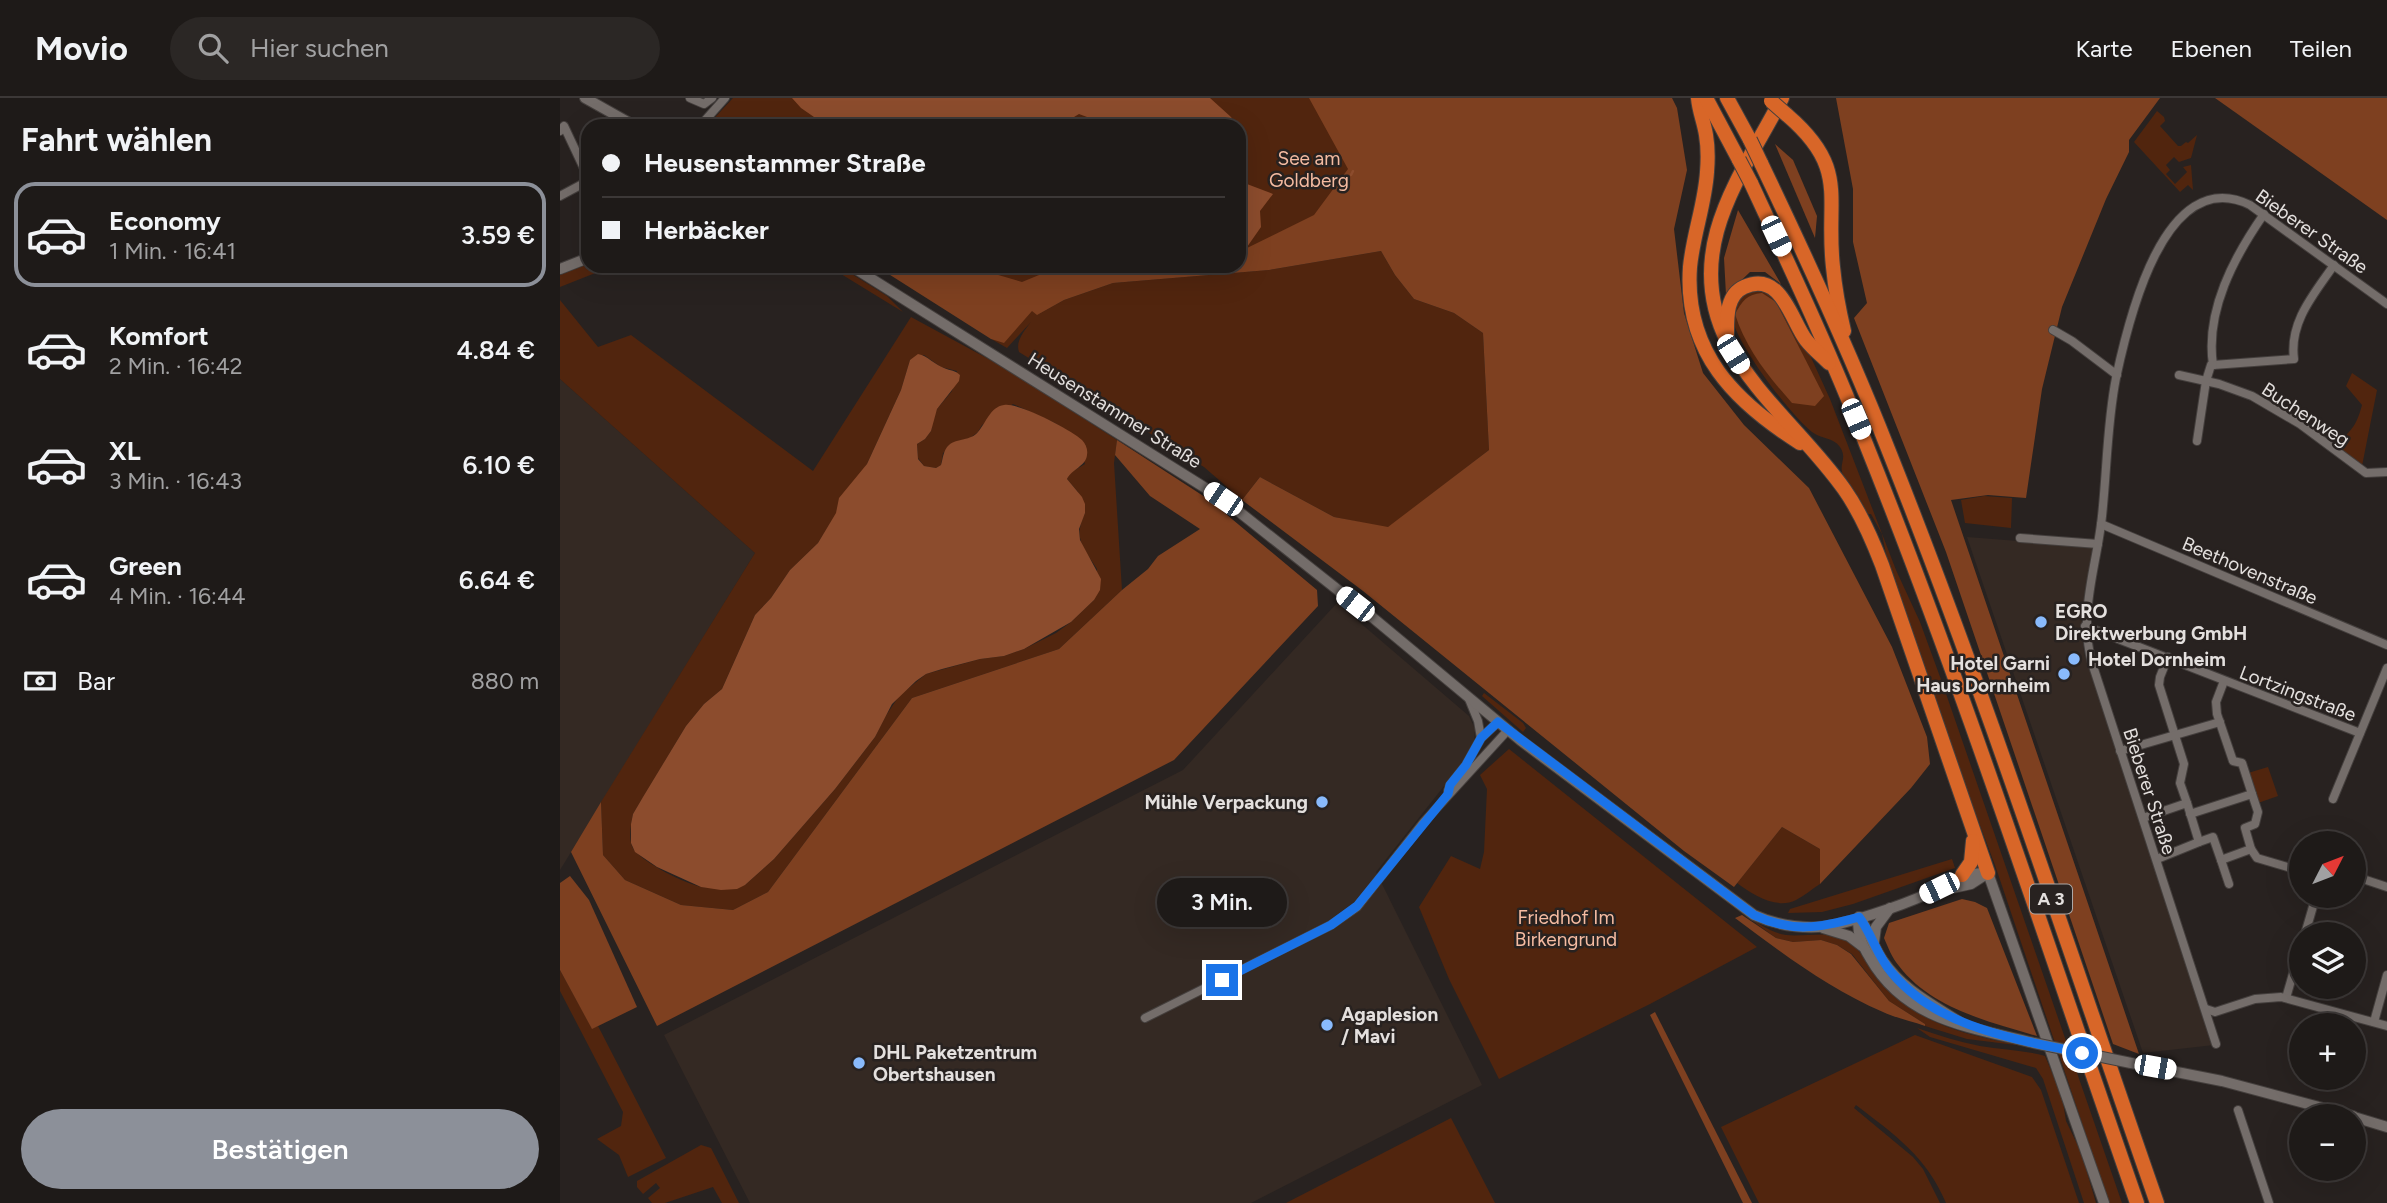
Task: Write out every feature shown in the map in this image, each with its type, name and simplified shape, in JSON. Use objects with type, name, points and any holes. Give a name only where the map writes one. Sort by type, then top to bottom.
[{"type":"highway","points":[[1698,98],[1707,153],[1706,187],[1690,268],[1691,293],[1699,333],[1717,371],[1735,394],[1766,421],[1819,456]]},
{"type":"highway","name":"A 3","points":[[1706,98],[1751,183],[1835,370],[1913,565],[2137,1203]]},
{"type":"highway","name":"A 3","points":[[1727,98],[1761,163],[1850,356],[1923,538],[1993,730],[2157,1203]]},
{"type":"highway","points":[[1850,356],[1833,267],[1830,176],[1817,146],[1773,99],[1714,241],[1711,263],[1713,296],[1727,343],[1752,381],[1819,456],[1846,491],[1872,539],[1988,873]]},
{"type":"highway","points":[[1727,343],[1728,315],[1733,296],[1746,286],[1762,284],[1778,292],[1806,340],[1835,370]]},
{"type":"highway","points":[[1967,880],[1972,858],[1973,833]]},
{"type":"main road","points":[[585,98],[622,119]]},
{"type":"main road","points":[[560,269],[581,261]]},
{"type":"main road","name":"Heusenstammer Straße","points":[[862,273],[1223,499],[1372,617],[1508,730],[1744,908],[1776,924],[1820,927],[1890,908],[1967,880]]},
{"type":"main road","points":[[1995,896],[1967,880],[1973,872],[1988,873],[2104,1203]]},
{"type":"main road","points":[[1871,950],[1875,928],[1890,908]]},
{"type":"main road","points":[[1859,917],[1858,931],[1871,950],[1902,983],[1920,998],[1963,1024],[2034,1043],[2222,1081],[2306,1104]]},
{"type":"main road","points":[[1820,927],[1849,936],[1871,950]]},
{"type":"main road","points":[[2366,1121],[2387,1127]]},
{"type":"street","points":[[690,98],[701,104],[712,98]]},
{"type":"street","points":[[706,119],[725,98]]},
{"type":"street","points":[[562,129],[581,166]]},
{"type":"street","points":[[560,196],[581,183]]},
{"type":"street","name":"Bieberer Straße","points":[[2216,1044],[2088,650],[2085,626],[2101,524],[2111,415],[2126,334],[2136,302],[2163,238],[2176,221],[2193,206],[2222,198],[2239,200],[2264,214],[2387,304]]},
{"type":"street","points":[[2197,442],[2206,382],[2213,365],[2213,334],[2222,292],[2239,252],[2264,214]]},
{"type":"street","points":[[2213,365],[2294,359],[2293,339],[2301,317],[2334,265]]},
{"type":"street","points":[[2053,330],[2117,374]]},
{"type":"street","name":"Buchenweg","points":[[2179,375],[2227,386],[2265,403],[2306,428],[2366,473],[2387,472]]},
{"type":"street","name":"Beethovenstraße","points":[[2101,524],[2387,645]]},
{"type":"street","points":[[2020,538],[2098,544]]},
{"type":"street","name":"Lortzingstraße","points":[[2085,626],[2360,733]]},
{"type":"street","points":[[2168,657],[2159,685],[2184,764],[2180,783],[2199,842]]},
{"type":"street","points":[[2333,799],[2387,668]]},
{"type":"street","name":"Lortzingstraße","points":[[2224,681],[2216,702],[2220,722],[2234,761],[2242,763],[2252,794]]},
{"type":"street","points":[[1469,699],[1478,721],[1481,738]]},
{"type":"street","points":[[1448,794],[1450,785],[1466,765],[1481,738],[1498,722]]},
{"type":"street","points":[[2120,751],[2220,722]]},
{"type":"street","points":[[1145,1018],[1331,925],[1357,906],[1448,794],[1508,730]]},
{"type":"street","points":[[2190,814],[2252,794],[2258,812],[2255,824],[2245,828],[2251,849],[2257,858],[2289,868]]},
{"type":"street","points":[[2143,818],[2187,803]]},
{"type":"street","points":[[2157,859],[2213,837],[2229,884]]},
{"type":"street","points":[[2221,860],[2251,849]]},
{"type":"street","points":[[2366,880],[2387,887]]},
{"type":"street","points":[[2374,1022],[2387,975]]},
{"type":"street","points":[[2286,998],[2289,988]]},
{"type":"street","points":[[2206,1009],[2215,1012],[2264,997],[2286,998],[2387,1026]]},
{"type":"street","points":[[2238,1110],[2269,1203]]},
{"type":"shaded area","name":"See am Goldberg","points":[[792,98],[1210,98],[1232,119],[1088,119],[1079,114],[1075,119],[817,119]]},
{"type":"shaded area","points":[[1309,98],[1672,98],[1677,108],[1687,170],[1674,229],[1684,313],[1703,373],[1744,425],[1809,488],[1892,647],[1927,737],[1930,764],[1911,788],[1820,884],[1820,849],[1782,827],[1734,887],[1684,851],[1363,591],[1242,500],[1260,477],[1334,517],[1388,527],[1489,450],[1483,333],[1454,313],[1414,299],[1381,251],[1246,272],[1246,248],[1314,215],[1348,169]]},
{"type":"shaded area","points":[[1836,98],[2160,98],[2129,140],[2129,152],[2106,199],[2062,307],[2042,389],[2026,498],[1988,495],[1951,500],[2139,1054],[2113,1044],[1946,552],[1854,318],[1867,303],[1853,242],[1853,189]]},
{"type":"shaded area","points":[[2215,98],[2387,98],[2387,220]]},
{"type":"shaded area","points":[[1775,144],[1793,160],[1817,216],[1815,238]]},
{"type":"shaded area","name":"See am Goldberg","points":[[1246,184],[1273,194],[1260,211],[1261,227],[1247,247]]},
{"type":"shaded area","points":[[1738,210],[1781,284],[1765,272],[1750,272],[1726,295],[1724,258]]},
{"type":"shaded area","points":[[887,273],[991,273],[1022,282],[1044,273],[1233,273],[1113,283],[1064,300],[1037,315],[1032,311],[1004,343],[991,339]]},
{"type":"shaded area","points":[[1762,293],[1776,302],[1824,396],[1815,406],[1792,403],[1766,372],[1745,339],[1735,314],[1746,299]]},
{"type":"shaded area","points":[[918,354],[960,375],[959,381],[937,409],[931,431],[917,444],[918,459],[924,466],[936,468],[941,465],[949,445],[975,435],[992,412],[1004,405],[1021,408],[1044,418],[1068,430],[1083,442],[1087,449],[1086,459],[1067,479],[1085,504],[1085,513],[1079,529],[1080,540],[1101,579],[1100,590],[1094,600],[1071,622],[1024,649],[942,669],[926,674],[916,681],[892,704],[875,737],[835,789],[774,859],[745,885],[737,889],[721,890],[701,887],[657,867],[635,852],[631,843],[633,814],[686,726],[704,704],[722,689],[755,615],[771,598],[790,570],[818,543],[836,513],[839,498],[867,464],[901,390],[910,360]]},
{"type":"shaded area","points":[[560,379],[755,553],[560,870]]},
{"type":"shaded area","points":[[1117,440],[1208,499],[1317,590],[1318,606],[1174,760],[657,1026],[571,852],[601,802],[603,855],[625,880],[681,905],[733,910],[768,892],[912,698],[1059,649],[1148,569],[1158,556],[1200,529],[1150,496],[1115,455]]},
{"type":"shaded area","points":[[1967,537],[2096,547],[2082,621],[2084,653],[2214,1045],[2143,1053]]},
{"type":"shaded area","points":[[1337,603],[1469,716],[1475,729],[1474,743],[1467,757],[1376,872],[1482,1085],[1251,1203],[750,1203],[664,1035],[1183,770]]},
{"type":"shaded area","points":[[570,876],[589,900],[637,1007],[592,1029],[560,970],[560,883]]},
{"type":"shaded area","points":[[1962,899],[1987,908],[2037,1036],[1981,1019],[1944,1003],[1912,980],[1892,956],[1884,938],[1889,923]]},
{"type":"shaded area","points":[[1742,915],[1776,938],[1793,942],[1821,940],[1837,945],[1851,954],[1889,1001],[1925,1026],[1863,1003],[1825,981],[1735,918]]},
{"type":"shaded area","points":[[1655,1012],[1752,1203],[1743,1203],[1650,1015]]},
{"type":"green space","name":"See am Goldberg","points":[[733,98],[1399,98],[1448,153],[1246,257],[1246,119],[714,119]]},
{"type":"green space","points":[[2157,111],[2165,121],[2160,126],[2178,146],[2188,143],[2197,135],[2191,158],[2179,162],[2174,157],[2166,165],[2170,170],[2166,174],[2175,184],[2187,172],[2183,167],[2191,165],[2193,190],[2188,185],[2180,192],[2134,142]]},
{"type":"green space","points":[[1381,251],[1414,299],[1454,313],[1483,333],[1489,450],[1388,528],[1334,517],[1260,477],[1242,500],[1204,467],[1019,352],[1019,340],[1031,322],[1007,348],[993,340],[940,273],[1109,273],[1037,315],[1064,300],[1113,283],[1269,270]]},
{"type":"green space","points":[[581,267],[581,273],[595,273],[560,287],[560,275]]},
{"type":"green space","points":[[839,273],[850,273],[887,296],[903,312]]},
{"type":"green space","points":[[1751,289],[1772,293],[1809,353],[1830,399],[1943,685],[2122,1203],[2109,1203],[1995,865],[1889,569],[1882,534],[1871,514],[1867,514],[1846,482],[1842,472],[1843,454],[1840,447],[1803,424],[1764,376],[1741,339],[1732,313],[1738,299]]},
{"type":"green space","points":[[560,300],[598,347],[631,335],[813,471],[911,317],[1005,368],[1117,440],[1114,463],[1122,590],[1059,649],[912,698],[768,892],[733,910],[681,905],[625,880],[603,855],[601,802],[755,553],[560,379]],"holes":[[[924,355],[941,367],[957,371],[952,391],[937,409],[931,431],[917,444],[918,458],[924,466],[936,468],[941,465],[943,453],[956,442],[970,438],[982,425],[1013,404],[1076,436],[1085,464],[1070,473],[1067,479],[1078,492],[1085,513],[1080,536],[1097,569],[1094,600],[1056,633],[1024,649],[926,674],[899,696],[875,737],[835,789],[774,859],[745,885],[702,887],[666,872],[635,851],[630,833],[633,814],[686,726],[704,704],[722,689],[755,615],[771,598],[790,570],[818,543],[867,464],[901,390],[910,360]]]},
{"type":"green space","points":[[2352,373],[2377,390],[2362,466],[2335,446],[2355,424],[2362,405],[2346,386]]},
{"type":"green space","points":[[1984,496],[2012,498],[2011,528],[1965,523],[1961,500]]},
{"type":"green space","points":[[1484,693],[1523,723],[1526,728],[1523,732],[1482,696]]},
{"type":"green space","name":"Friedhof Im Birkengrund","points":[[1509,749],[1757,947],[1499,1079],[1449,979],[1419,907],[1451,856],[1480,869],[1484,852],[1487,789],[1480,775]]},
{"type":"green space","points":[[2268,767],[2278,796],[2258,803],[2248,773]]},
{"type":"green space","points":[[1782,827],[1820,849],[1820,884],[1788,903],[1772,902],[1737,883]]},
{"type":"green space","points":[[1952,859],[1955,868],[1853,904],[1822,912],[1788,913],[1790,909]]},
{"type":"green space","points":[[1743,914],[1780,934],[1832,935],[1844,938],[1856,948],[1879,980],[1916,1012],[1949,1028],[2024,1046],[1967,1039],[1925,1026],[1889,1001],[1852,954],[1821,940],[1793,942],[1776,938]]},
{"type":"green space","points":[[560,970],[592,1028],[598,1026],[666,1158],[628,1177],[619,1155],[597,1139],[621,1126],[623,1112],[560,991]]},
{"type":"green space","points":[[1917,1028],[1972,1044],[2045,1056],[2062,1096],[2066,1121],[2081,1152],[2096,1203],[2084,1203],[2043,1079],[2036,1068],[1930,1037]]},
{"type":"green space","points":[[1915,1035],[2032,1077],[2041,1090],[2079,1203],[1946,1203],[1919,1159],[1856,1105],[1854,1108],[1913,1157],[1923,1169],[1940,1203],[1759,1203],[1721,1127]]},
{"type":"green space","points":[[1451,1118],[1495,1203],[1286,1203]]},
{"type":"green space","points":[[701,1145],[711,1148],[739,1203],[722,1203],[713,1187],[665,1203],[652,1203],[648,1198],[660,1188],[656,1183],[643,1194],[637,1187],[637,1181]]},
{"type":"waterway","points":[[1351,175],[1353,171]]},
{"type":"place","name":"EGRO Direktwerbung GmbH","points":[[2041,622]]},
{"type":"place","name":"Hotel Dornheim","points":[[2074,659]]},
{"type":"place","name":"Hotel Garni Haus Dornheim","points":[[2064,674]]},
{"type":"place","name":"Mühle Verpackung","points":[[1322,802]]},
{"type":"place","name":"Agaplesion / Mavi","points":[[1327,1025]]},
{"type":"place","name":"DHL Paketzentrum Obertshausen","points":[[859,1063]]},
{"type":"route","points":[[1222,980],[1331,925],[1357,906],[1448,794],[1450,785],[1466,765],[1481,738],[1498,722],[1754,915],[1787,926],[1820,927],[1859,917],[1892,973],[1930,1004],[1963,1024],[2082,1053]]}]
